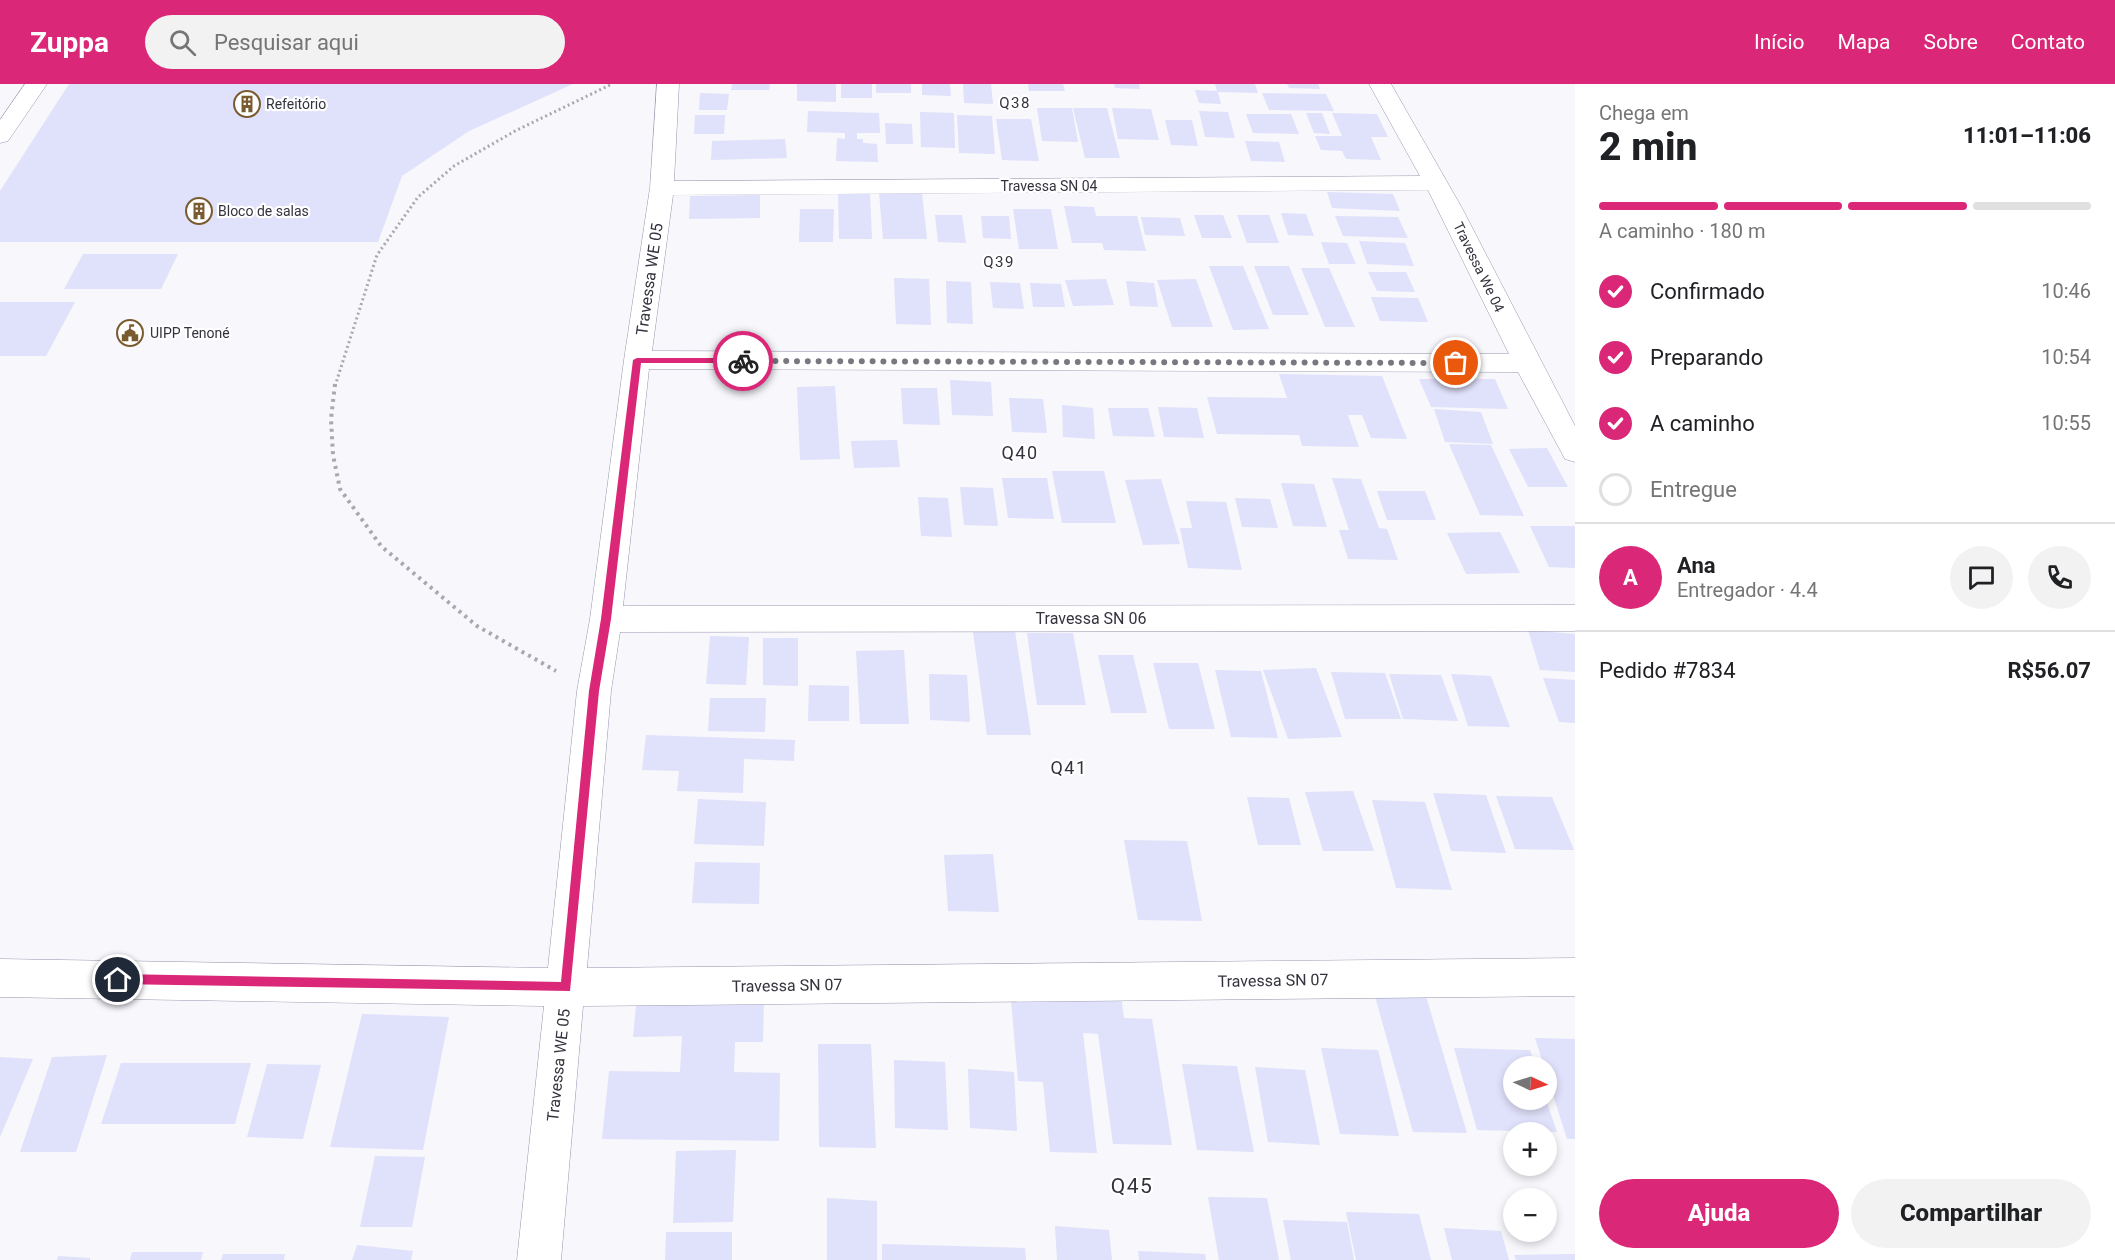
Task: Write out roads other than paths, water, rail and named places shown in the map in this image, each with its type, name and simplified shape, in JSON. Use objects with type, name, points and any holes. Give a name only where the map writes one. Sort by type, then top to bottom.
[{"type":"street","points":[[0,136],[36,84]]},
{"type":"street","name":"Travessa WE 05","points":[[538,1260],[594,691],[606,619],[637,360],[662,188],[668,84]]},
{"type":"street","name":"Travessa We 04","points":[[1380,84],[1436,183],[1575,452]]},
{"type":"street","name":"Travessa SN 04","points":[[662,188],[1436,183]]},
{"type":"street","points":[[637,360],[1527,363]]},
{"type":"street","name":"Travessa SN 06","points":[[606,619],[1575,618]]},
{"type":"street","name":"Travessa SN 07","points":[[0,978],[566,987],[1575,977]]},
{"type":"place","name":"Refeitório","points":[[247,104]]},
{"type":"place","name":"Bloco de salas","points":[[199,211]]},
{"type":"place","name":"UIPP Tenoné","points":[[130,333]]},
{"type":"district","name":"Q38","points":[[1015,103]]},
{"type":"district","name":"Q39","points":[[999,262]]},
{"type":"district","name":"Q40","points":[[1020,453]]},
{"type":"district","name":"Q41","points":[[1069,768]]},
{"type":"district","name":"Q45","points":[[1132,1186]]}]
